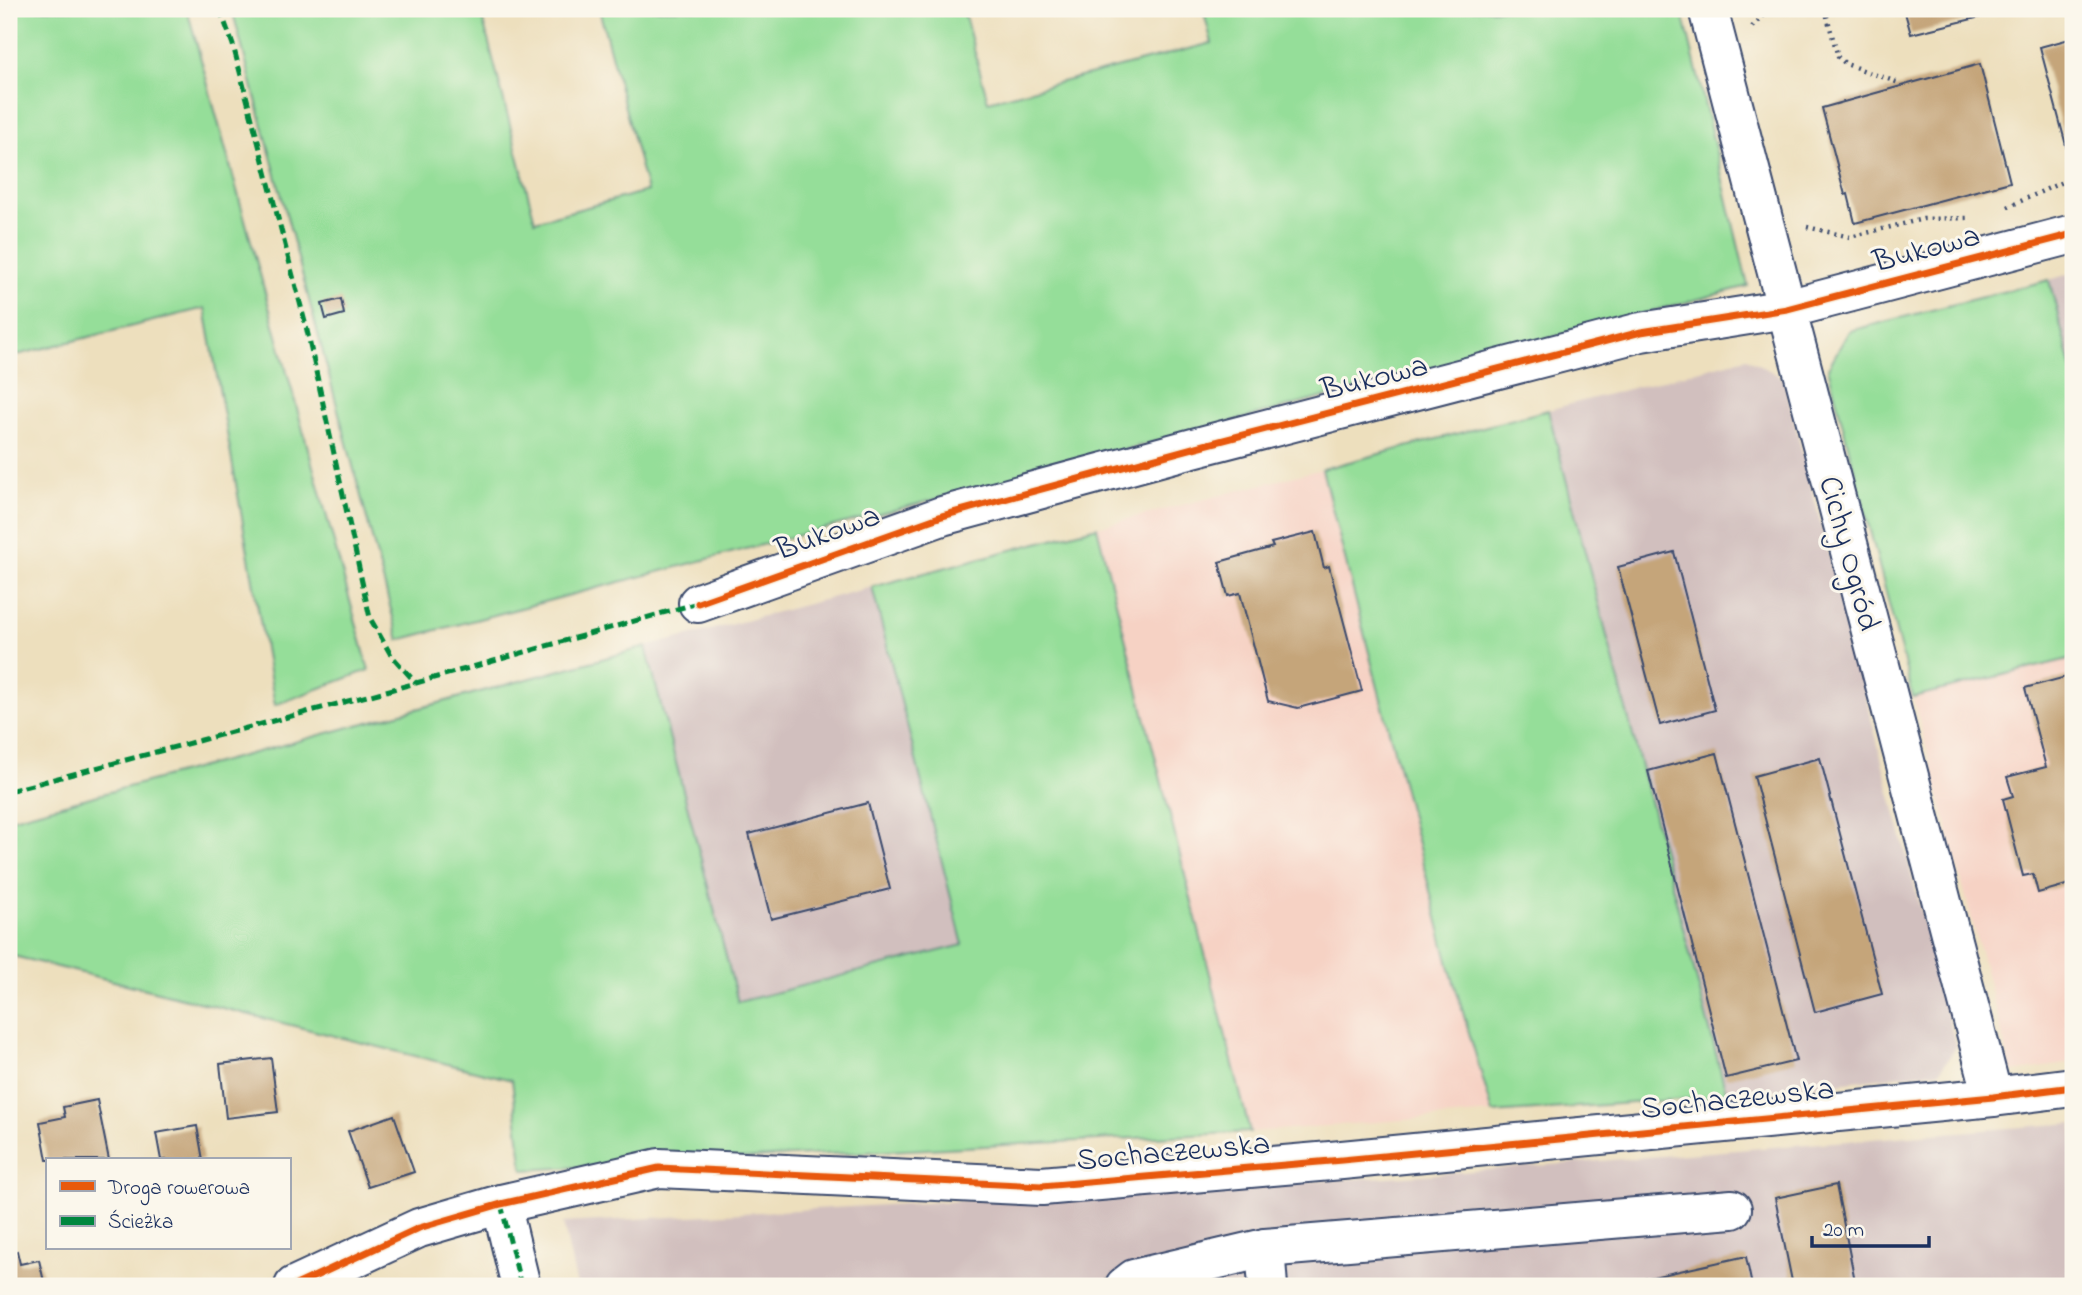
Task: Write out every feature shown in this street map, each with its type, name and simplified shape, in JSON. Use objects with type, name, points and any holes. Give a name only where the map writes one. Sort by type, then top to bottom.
[{"type":"street","name":"Cichy Ogród","points":[[1708,9],[1993,1097]]},
{"type":"street","name":"Bukowa","points":[[698,603],[942,516],[1193,448],[1641,332],[1787,309],[2073,234]]},
{"type":"street","name":"Sochaczewska","points":[[294,1286],[419,1228],[501,1203],[659,1168],[1042,1186],[1342,1160],[2073,1087]]},
{"type":"street","points":[[501,1203],[522,1286]]},
{"type":"street","points":[[1125,1286],[1134,1279],[1265,1248],[1732,1209]]},
{"type":"street","points":[[1265,1248],[1268,1286]]},
{"type":"path","points":[[1750,34],[1750,29],[1764,16],[1765,9]]},
{"type":"path","points":[[1825,9],[1838,57],[1846,64],[1899,83]]},
{"type":"path","points":[[2002,210],[2073,177]]},
{"type":"path","points":[[1802,225],[1850,237],[1923,219],[1982,217]]},
{"type":"shaded area","points":[[2073,273],[2073,374],[2049,280]]},
{"type":"shaded area","points":[[1747,358],[1783,378],[1956,1047],[1940,1071],[1727,1096],[1548,410]]},
{"type":"shaded area","points":[[1322,469],[1450,969],[1493,1113],[1250,1132],[1097,527]]},
{"type":"shaded area","points":[[872,587],[963,945],[738,1002],[646,647]]},
{"type":"shaded area","points":[[2073,658],[2073,1063],[2012,1072],[1913,697]]},
{"type":"shaded area","points":[[2073,1123],[2073,1286],[577,1286],[563,1223],[1423,1175]]},
{"type":"green space","points":[[9,9],[187,9],[369,670],[275,705],[205,308],[9,357]]},
{"type":"green space","points":[[232,9],[480,9],[535,221],[647,191],[599,9],[963,9],[988,101],[1212,43],[1203,9],[1682,9],[1748,286],[399,640]]},
{"type":"green space","points":[[2049,280],[2073,374],[2073,658],[1913,697],[1828,368],[1849,331]]},
{"type":"green space","points":[[1548,410],[1727,1096],[1493,1113],[1450,969],[1322,469]]},
{"type":"green space","points":[[1097,527],[1250,1132],[523,1170],[512,1080],[9,955],[9,819],[646,647],[738,1002],[963,945],[872,587]]},
{"type":"building","points":[[1904,9],[2009,9],[2009,10],[1911,34]]},
{"type":"building","points":[[2073,38],[2073,168],[2072,168],[2040,47]]},
{"type":"building","points":[[1980,64],[2010,182],[1855,223],[1822,108]]},
{"type":"building","points":[[341,299],[344,314],[326,319],[322,304]]},
{"type":"building","points":[[1315,532],[1324,568],[1329,566],[1362,691],[1298,708],[1268,701],[1240,593],[1228,596],[1219,562],[1273,547],[1271,543]]},
{"type":"building","points":[[1674,552],[1715,710],[1660,725],[1618,567]]},
{"type":"building","points":[[2073,675],[2073,883],[2038,893],[2033,874],[2023,876],[2003,799],[2013,796],[2007,777],[2046,767],[2025,688]]},
{"type":"building","points":[[1717,753],[1796,1061],[1726,1078],[1648,771]]},
{"type":"building","points":[[1820,758],[1882,994],[1815,1012],[1754,776]]},
{"type":"building","points":[[868,803],[890,889],[771,919],[749,834]]},
{"type":"building","points":[[271,1058],[278,1112],[226,1118],[220,1064]]},
{"type":"building","points":[[97,1100],[109,1158],[47,1158],[40,1122],[65,1117],[63,1107]]},
{"type":"building","points":[[394,1115],[414,1172],[368,1187],[348,1131]]},
{"type":"building","points":[[197,1126],[203,1158],[161,1158],[156,1133]]},
{"type":"building","points":[[1836,1185],[1856,1286],[1793,1286],[1775,1198]]},
{"type":"building","points":[[17,1251],[20,1264],[39,1260],[45,1286],[9,1286],[9,1253]]},
{"type":"building","points":[[1746,1257],[1752,1286],[1613,1286]]},
{"type":"marked path","points":[[220,9],[233,45],[306,326],[370,618],[391,655],[416,683]]},
{"type":"marked path","points":[[9,791],[416,683],[698,603]]},
{"type":"marked path","points":[[501,1204],[521,1286]]},
{"type":"cycle path","points":[[698,603],[942,516],[1193,448],[1641,332],[1787,309],[2073,234]]},
{"type":"cycle path","points":[[294,1286],[419,1228],[501,1204],[659,1168],[1042,1186],[1342,1160],[2073,1087]]}]
